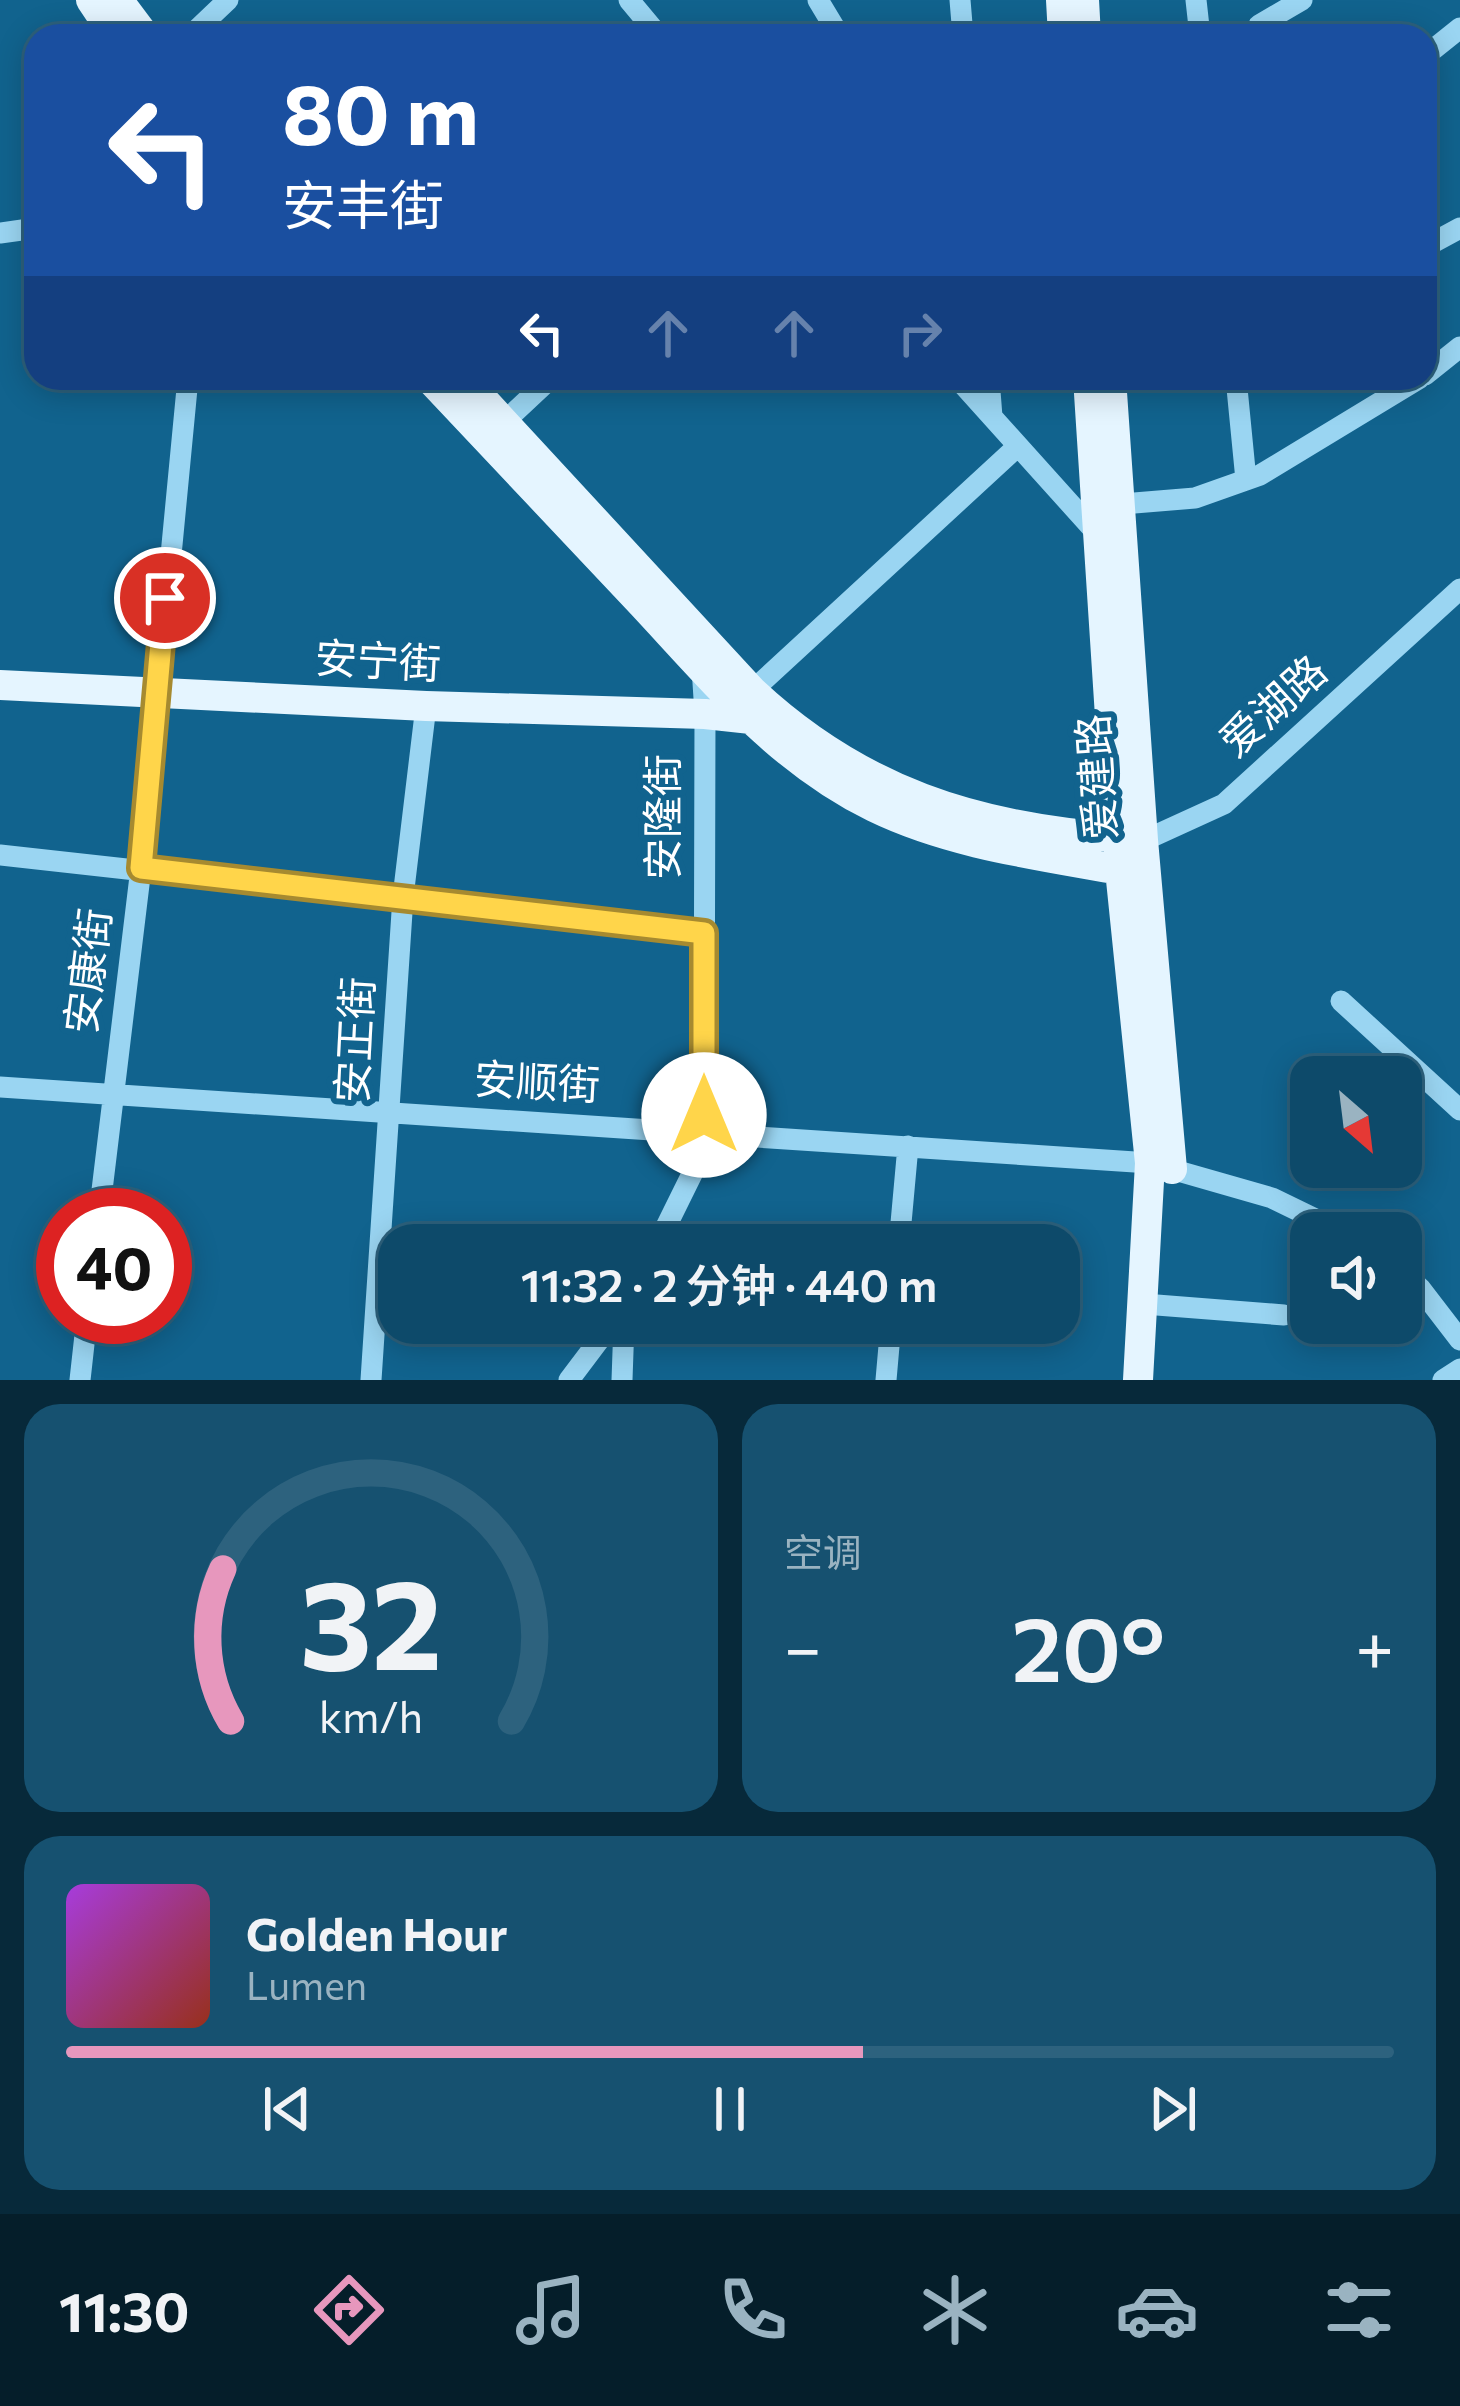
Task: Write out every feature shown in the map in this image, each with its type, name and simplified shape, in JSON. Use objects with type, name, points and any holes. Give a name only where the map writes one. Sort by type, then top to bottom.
[{"type":"main road","points":[[440,390],[701,668],[752,705],[895,790],[976,817],[1126,850]]},
{"type":"main road","points":[[474,390],[698,631],[752,705]]},
{"type":"main road","name":"爱建路","points":[[1090,390],[1109,506],[1101,538],[1126,850],[1161,1166],[1138,1380]]},
{"type":"main road","name":"爱建路","points":[[1111,390],[1109,506],[1126,850]]},
{"type":"main road","name":"安宁街","points":[[0,685],[706,714],[752,705]]},
{"type":"street","points":[[203,24],[228,0]]},
{"type":"street","points":[[1261,24],[1301,0]]},
{"type":"street","points":[[1437,368],[1460,347]]},
{"type":"street","name":"安康街","points":[[102,1188],[141,868],[187,390]]},
{"type":"street","points":[[504,422],[538,390]]},
{"type":"street","points":[[968,390],[1101,538]]},
{"type":"street","points":[[990,390],[992,417]]},
{"type":"street","points":[[1237,390],[1246,480]]},
{"type":"street","points":[[1109,506],[1195,498],[1246,480],[1399,390]]},
{"type":"street","points":[[752,705],[1018,446]]},
{"type":"street","name":"爱湖路","points":[[1126,850],[1224,804],[1460,589]]},
{"type":"street","name":"安隆街","points":[[667,1224],[696,1166],[704,1131],[706,714],[698,631]]},
{"type":"street","name":"安正街","points":[[371,1380],[403,897],[426,706]]},
{"type":"street","points":[[0,855],[704,933]]},
{"type":"street","points":[[1341,1000],[1460,1110]]},
{"type":"street","name":"安顺街","points":[[0,1088],[704,1131],[1161,1166],[1306,1212]]},
{"type":"street","points":[[901,1224],[908,1146]]},
{"type":"street","points":[[1422,1291],[1460,1340]]},
{"type":"street","points":[[1144,1304],[1284,1315]]},
{"type":"street","points":[[80,1380],[84,1344]]},
{"type":"street","points":[[569,1380],[596,1344]]},
{"type":"street","points":[[622,1380],[623,1344]]},
{"type":"street","points":[[886,1380],[889,1344]]},
{"type":"street","points":[[1443,1380],[1460,1369]]},
{"type":"route","points":[[165,598],[141,868],[704,933],[704,1115]]}]
